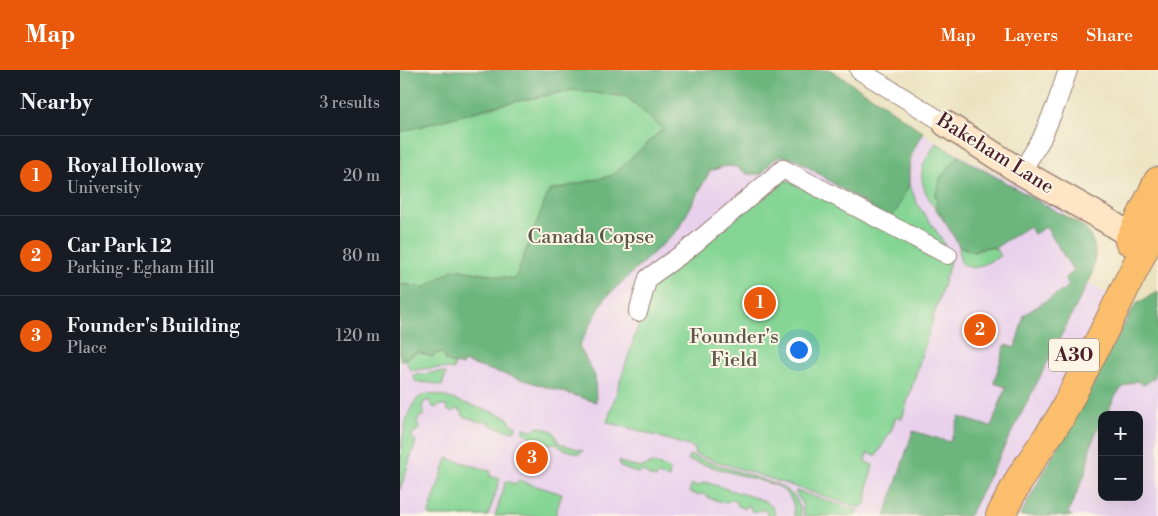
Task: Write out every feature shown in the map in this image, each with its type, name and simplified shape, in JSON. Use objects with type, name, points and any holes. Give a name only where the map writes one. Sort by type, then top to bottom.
[{"type":"main road","name":"A30","points":[[1000,516],[1021,476],[1031,445],[1150,240],[1158,181]]},
{"type":"street","name":"Bakeham Lane","points":[[859,70],[1021,172],[1097,215],[1150,240]]},
{"type":"street","points":[[1021,172],[1041,140],[1068,70]]},
{"type":"street","points":[[638,312],[648,278],[686,251],[783,168],[948,255]]},
{"type":"shaded area","points":[[400,70],[831,70],[939,144],[1064,211],[1087,282],[1158,325],[1158,516],[400,516]]},
{"type":"green space","name":"Canada Copse","points":[[400,70],[831,70],[923,132],[912,153],[909,184],[890,220],[797,160],[781,156],[772,161],[762,174],[747,174],[737,167],[726,166],[710,171],[678,230],[605,298],[579,346],[595,376],[596,402],[464,362],[462,366],[445,361],[445,357],[441,353],[435,353],[433,357],[418,352],[400,361],[400,284],[426,287],[454,269],[515,279],[549,191],[613,175],[663,129],[627,97],[573,90],[503,104],[400,132]]},
{"type":"green space","points":[[573,90],[627,97],[663,129],[613,175],[549,191],[515,279],[454,269],[426,287],[400,284],[400,132],[503,104]]},
{"type":"green space","points":[[936,143],[959,156],[940,178],[939,187],[935,195],[936,206],[948,226],[926,194],[922,179],[924,164]]},
{"type":"green space","points":[[959,156],[1084,227],[1092,239],[1095,250],[1092,275],[969,516],[885,516],[913,431],[950,442],[959,417],[991,427],[1006,387],[994,383],[1005,345],[1015,348],[1024,315],[1069,286],[1065,278],[1074,272],[1046,227],[1034,234],[1029,226],[995,248],[987,247],[973,252],[959,246],[936,206],[935,195],[939,187],[940,178]]},
{"type":"green space","name":"Founder's Field","points":[[784,179],[950,261],[902,419],[896,417],[891,431],[876,456],[867,453],[865,462],[873,465],[866,503],[860,508],[694,454],[695,448],[607,422],[650,289]]},
{"type":"green space","points":[[909,184],[918,205],[945,246],[890,220]]},
{"type":"green space","points":[[959,246],[974,252],[987,247],[995,248],[1001,256],[973,268],[963,265],[960,260]]},
{"type":"green space","points":[[1158,291],[1158,368],[1154,378],[1144,385],[1137,381],[1130,383],[1121,389],[1108,411],[1098,411],[1098,428],[1090,448],[1086,472],[1068,513],[1072,516],[1020,516],[1106,357],[1135,305]]},
{"type":"green space","points":[[418,352],[432,357],[435,353],[441,353],[446,361],[455,364],[453,370],[432,368],[411,371],[405,359]]},
{"type":"green space","points":[[446,373],[442,386],[416,382],[413,375]]},
{"type":"green space","points":[[425,394],[440,395],[507,417],[511,424],[516,426],[515,430],[510,431],[492,426],[484,421],[480,422],[463,416],[462,412],[458,409],[452,412],[448,411],[447,406],[440,405],[435,408],[430,401],[425,401],[422,406],[423,416],[419,417],[417,423],[419,426],[418,430],[412,434],[412,438],[416,441],[400,490],[401,450],[406,421],[417,400]]},
{"type":"green space","points":[[539,427],[553,431],[559,443],[583,451],[579,454],[553,443],[548,444],[531,438],[528,434],[523,433],[524,428],[532,430]]},
{"type":"green space","points":[[689,455],[781,486],[795,497],[801,516],[794,516],[794,506],[791,499],[778,486],[688,460]]},
{"type":"green space","points":[[447,458],[491,471],[490,476],[500,479],[488,516],[430,516],[429,513]]},
{"type":"green space","points":[[619,461],[640,468],[652,463],[668,468],[670,471],[669,478],[657,475],[656,478],[649,476],[643,471],[637,473],[620,467]]},
{"type":"green space","points":[[518,480],[562,494],[555,516],[495,516],[506,481],[516,484]]},
{"type":"green space","points":[[705,482],[765,501],[773,508],[774,516],[767,516],[767,512],[764,510],[751,511],[751,507],[746,506],[745,509],[738,506],[733,500],[726,503],[708,498],[706,495],[697,495],[689,492],[692,484],[697,486]]},
{"type":"green space","points":[[797,491],[859,511],[855,516],[804,516],[802,503],[795,492]]},
{"type":"place","name":"Royal Holloway","points":[[760,303]]},
{"type":"place","name":"Car Park 12","points":[[980,330]]},
{"type":"place","name":"Founder's Building","points":[[532,458]]}]
